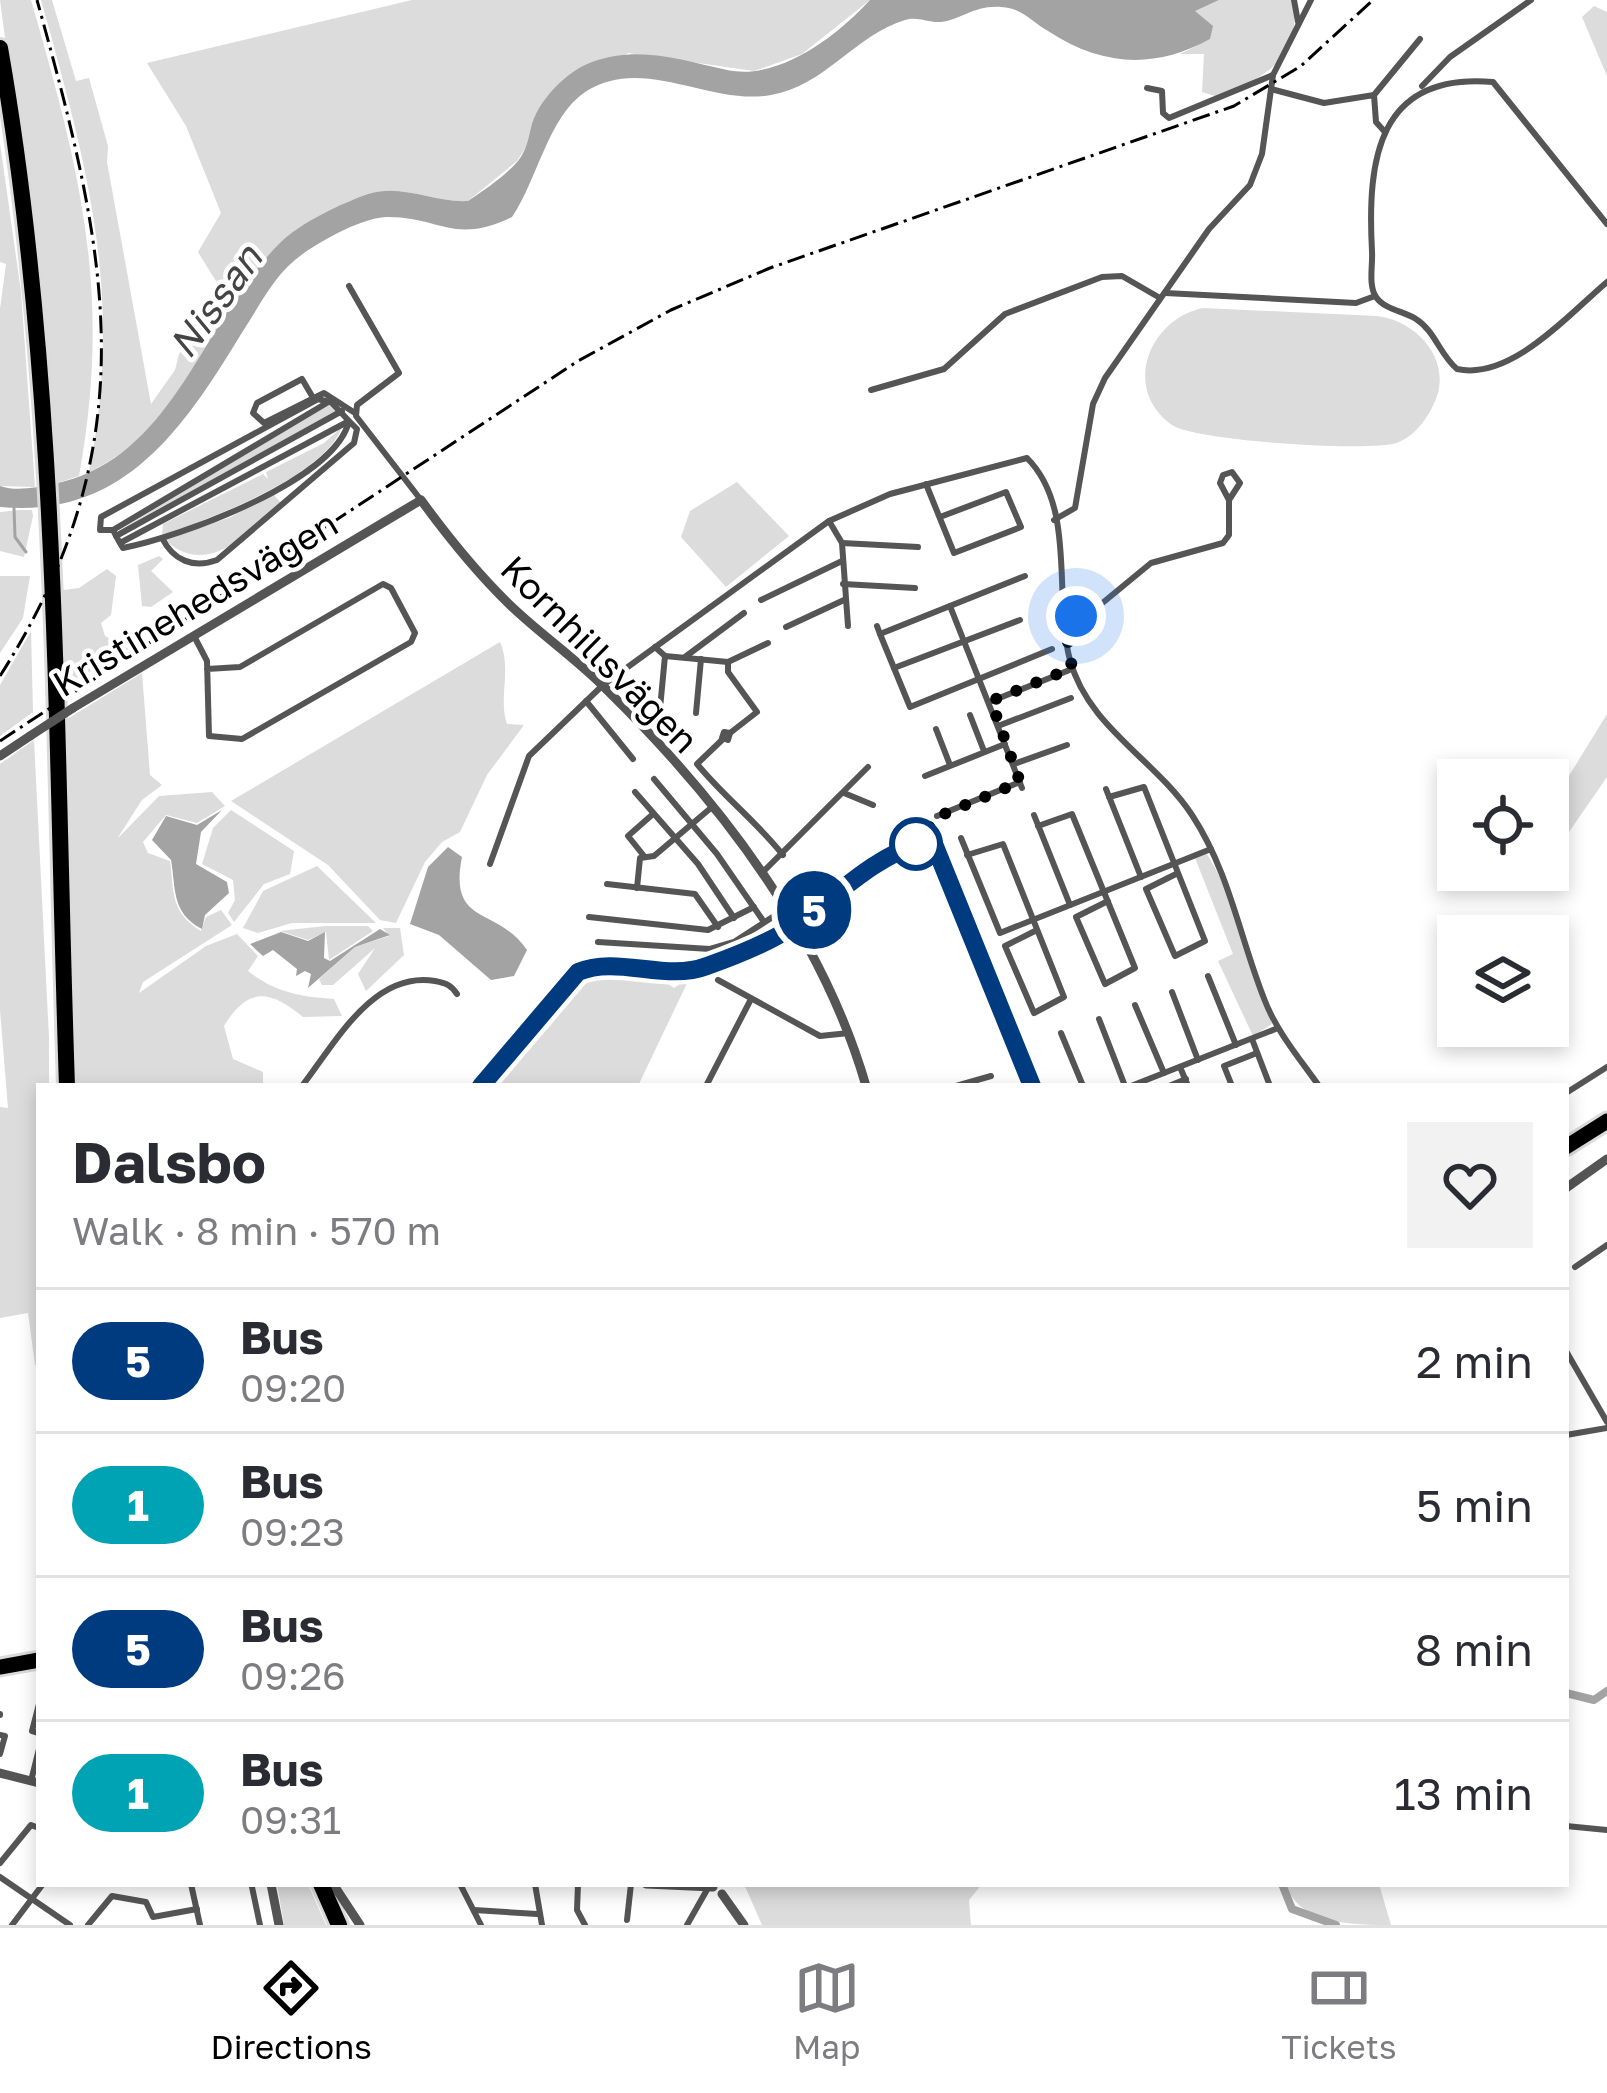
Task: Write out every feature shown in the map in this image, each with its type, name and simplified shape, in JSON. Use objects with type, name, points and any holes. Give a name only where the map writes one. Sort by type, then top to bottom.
[{"type":"highway","points":[[0,47],[28,230],[43,475],[63,1083]]},
{"type":"highway","points":[[0,98],[26,288],[43,475]]},
{"type":"highway","points":[[1569,1145],[1607,1121]]},
{"type":"highway","points":[[0,1671],[36,1665]]},
{"type":"highway","points":[[312,1887],[329,1925]]},
{"type":"highway","points":[[322,1887],[339,1925]]},
{"type":"street","points":[[1294,0],[1299,25]]},
{"type":"street","points":[[1054,520],[1076,508],[1099,388],[1161,296],[1254,177],[1273,75],[1311,0]]},
{"type":"street","points":[[1375,296],[1369,208],[1385,133],[1450,57],[1531,0]]},
{"type":"street","points":[[1271,89],[1324,103],[1374,95],[1420,39]]},
{"type":"street","points":[[1148,88],[1160,88],[1162,113],[1168,118],[1273,75]]},
{"type":"street","points":[[1420,89],[1474,80],[1502,86],[1607,224]]},
{"type":"street","points":[[1374,95],[1376,122],[1385,133]]},
{"type":"street","points":[[871,390],[938,372],[1005,314],[1102,277],[1122,276],[1161,296],[1356,303],[1375,296],[1416,319],[1449,363],[1471,372],[1508,359],[1607,283]]},
{"type":"street","points":[[349,286],[399,373],[361,402],[355,413]]},
{"type":"street","points":[[162,538],[179,559],[207,564],[264,524],[357,440],[357,429],[332,400],[312,396],[264,423],[254,413],[257,403],[302,379],[312,396]]},
{"type":"street","points":[[332,400],[317,399],[100,517],[100,530],[116,536],[123,548],[252,504],[335,448],[349,421]]},
{"type":"street","points":[[116,536],[332,400]]},
{"type":"street","name":"Kornhillsvägen","points":[[332,400],[355,413],[485,580],[603,685],[712,807],[801,935],[849,1034],[865,1083]]},
{"type":"street","points":[[116,536],[342,411]]},
{"type":"street","points":[[116,536],[240,480],[349,421]]},
{"type":"street","points":[[490,865],[524,764],[603,685],[829,521],[926,484],[1024,458],[1033,462],[1054,520],[1072,668],[1090,706],[1173,791],[1211,849],[1278,1028],[1316,1083]]},
{"type":"street","points":[[1064,617],[1100,605],[1151,563],[1223,543],[1229,535],[1229,500],[1220,483],[1229,472],[1240,482],[1229,500]]},
{"type":"street","points":[[926,484],[954,554],[1022,527],[1006,491],[940,517]]},
{"type":"street","name":"Kristinehedsvägen","points":[[0,756],[192,633],[421,500]]},
{"type":"street","points":[[829,521],[842,543],[848,626]]},
{"type":"street","points":[[842,543],[918,547]]},
{"type":"street","points":[[761,600],[842,561]]},
{"type":"street","points":[[1025,576],[878,630],[910,707],[1052,649]]},
{"type":"street","points":[[192,633],[207,669],[210,738],[238,740],[412,642],[415,633],[391,588],[383,584],[240,667],[207,669]]},
{"type":"street","points":[[843,584],[915,588]]},
{"type":"street","points":[[786,627],[844,600]]},
{"type":"street","points":[[937,817],[1021,785],[950,606]]},
{"type":"street","points":[[684,657],[744,613]]},
{"type":"street","points":[[894,668],[1019,620]]},
{"type":"street","points":[[655,647],[665,656],[728,662],[768,643]]},
{"type":"street","points":[[659,719],[665,656]]},
{"type":"street","points":[[696,713],[701,659]]},
{"type":"street","points":[[728,662],[728,672],[758,712],[696,760],[725,799],[742,804],[782,855]]},
{"type":"street","points":[[991,701],[1072,668]]},
{"type":"street","points":[[998,726],[1071,698]]},
{"type":"street","points":[[586,701],[633,759]]},
{"type":"street","points":[[970,715],[985,752]]},
{"type":"street","points":[[936,729],[950,765]]},
{"type":"street","points":[[925,776],[1005,743]]},
{"type":"street","points":[[1013,765],[1067,745]]},
{"type":"street","points":[[762,873],[868,767]]},
{"type":"street","points":[[654,779],[764,922]]},
{"type":"street","points":[[1142,877],[1108,793],[1144,788],[1175,863],[1205,944],[1175,956],[1146,889],[1178,873]]},
{"type":"street","points":[[635,792],[734,918]]},
{"type":"street","points":[[844,793],[873,805]]},
{"type":"street","points":[[642,857],[652,857],[712,807]]},
{"type":"street","points":[[637,888],[642,857],[628,836],[653,814]]},
{"type":"street","points":[[1038,826],[1072,814],[1105,891],[1135,971],[1105,984],[1076,916],[1108,901]]},
{"type":"street","points":[[1034,815],[1070,905]]},
{"type":"street","points":[[961,838],[1000,933],[1211,849]]},
{"type":"street","points":[[968,855],[1003,844],[1037,930],[1064,1000],[1034,1013],[1005,946],[1037,930]]},
{"type":"street","points":[[607,884],[695,894],[718,927]]},
{"type":"street","points":[[589,917],[718,927],[754,907]]},
{"type":"street","points":[[598,942],[710,949],[734,942],[785,909]]},
{"type":"street","points":[[1208,976],[1236,1045]]},
{"type":"street","points":[[305,1083],[384,990],[422,980],[452,986],[457,994]]},
{"type":"street","points":[[718,980],[824,1038],[849,1034]]},
{"type":"street","points":[[1172,992],[1198,1060]]},
{"type":"street","points":[[708,1083],[750,1000]]},
{"type":"street","points":[[1135,1004],[1164,1073]]},
{"type":"street","points":[[1099,1019],[1127,1083]]},
{"type":"street","points":[[1136,1083],[1278,1028]]},
{"type":"street","points":[[1061,1033],[1081,1083]]},
{"type":"street","points":[[1252,1039],[1269,1083]]},
{"type":"street","points":[[1231,1083],[1224,1066],[1257,1053]]},
{"type":"street","points":[[1180,1067],[1187,1083]]},
{"type":"street","points":[[1569,1092],[1607,1067]]},
{"type":"street","points":[[967,1083],[991,1076]]},
{"type":"street","points":[[1569,1186],[1607,1159]]},
{"type":"street","points":[[1575,1267],[1607,1245]]},
{"type":"street","points":[[1569,1356],[1607,1425],[1569,1435]]},
{"type":"street","points":[[0,1735],[4,1736],[0,1754]]},
{"type":"street","points":[[0,1773],[35,1782]]},
{"type":"street","points":[[0,1863],[31,1825],[36,1827]]},
{"type":"street","points":[[1569,1826],[1607,1830]]},
{"type":"street","points":[[1,1879],[70,1925]]},
{"type":"street","points":[[12,1925],[41,1887]]},
{"type":"street","points":[[192,1887],[200,1925]]},
{"type":"street","points":[[252,1887],[260,1925]]},
{"type":"street","points":[[272,1887],[279,1925]]},
{"type":"street","points":[[335,1887],[360,1925]]},
{"type":"street","points":[[462,1887],[481,1925]]},
{"type":"street","points":[[535,1887],[536,1914],[542,1925]]},
{"type":"street","points":[[578,1887],[577,1910],[585,1925]]},
{"type":"street","points":[[627,1920],[631,1887]]},
{"type":"street","points":[[687,1925],[717,1888],[744,1925]]},
{"type":"street","points":[[88,1925],[112,1896],[146,1902],[153,1917],[197,1909]]},
{"type":"street","points":[[474,1910],[536,1914]]},
{"type":"shaded area","points":[[0,0],[31,0],[64,122],[86,235],[92,350],[88,411],[79,476],[54,484],[48,365]]},
{"type":"shaded area","points":[[41,0],[52,0],[76,81],[89,78],[108,146],[107,162],[151,404],[175,370],[179,354],[219,299],[219,286],[198,252],[221,213],[186,126],[147,63],[412,0],[870,0],[802,54],[754,71],[628,53],[532,138],[517,161],[468,201],[381,191],[317,219],[277,252],[245,290],[165,411],[131,445],[89,472],[99,408],[102,289],[86,177]]},
{"type":"shaded area","points":[[870,0],[1219,0],[1195,11],[1213,26],[1210,39],[1149,59],[1089,52],[1021,12],[991,7],[941,22],[914,19],[887,27],[808,82],[771,95],[724,94],[653,79],[607,82],[585,92],[562,117],[512,217],[475,229],[378,218],[322,241],[277,279],[198,400],[147,459],[117,482],[83,498],[44,507],[0,507],[0,486],[20,489],[54,484],[95,470],[129,447],[183,383],[253,274],[280,243],[310,221],[381,191],[468,201],[518,161],[534,118],[554,88],[592,62],[643,54],[727,70],[767,69],[824,41]]},
{"type":"shaded area","points":[[1219,0],[1292,0],[1294,20],[1292,37],[1277,63],[1218,97],[1202,92],[1204,54],[1180,54],[1210,39],[1194,11]]},
{"type":"shaded area","points":[[1594,6],[1607,12],[1607,76],[1582,17]]},
{"type":"shaded area","points":[[0,143],[21,292],[35,487],[0,486],[0,309],[6,264],[0,262]]},
{"type":"shaded area","points":[[1203,308],[1390,319],[1415,332],[1433,353],[1440,379],[1438,393],[1412,434],[1384,445],[1323,446],[1187,431],[1156,410],[1145,375],[1148,357],[1168,326]]},
{"type":"shaded area","points":[[329,404],[339,410],[118,531]]},
{"type":"shaded area","points":[[342,427],[313,463],[290,479],[162,536],[163,524],[263,474],[268,479],[266,472],[324,443]]},
{"type":"shaded area","points":[[737,482],[789,536],[726,587],[681,537],[690,511]]},
{"type":"shaded area","points":[[272,493],[283,505],[227,548],[197,555],[165,540],[231,517]]},
{"type":"shaded area","points":[[32,510],[24,557],[0,551],[0,512]]},
{"type":"shaded area","points":[[159,556],[163,559],[151,571],[173,592],[151,607],[142,606],[138,565]]},
{"type":"shaded area","points":[[107,569],[116,576],[111,615],[101,623],[105,636],[129,649],[64,687],[63,590],[79,588]]},
{"type":"shaded area","points":[[0,576],[30,576],[23,618],[0,653]]},
{"type":"shaded area","points":[[31,631],[33,712],[0,736],[0,685]]},
{"type":"shaded area","points":[[500,642],[507,724],[524,725],[487,775],[460,832],[442,842],[425,862],[396,923],[380,920],[328,865],[231,801]]},
{"type":"shaded area","points":[[142,673],[150,775],[162,785],[142,800],[117,839],[159,796],[212,792],[225,806],[197,823],[166,815],[143,842],[148,853],[170,861],[175,900],[191,924],[201,931],[206,917],[221,910],[232,925],[143,982],[139,993],[206,946],[237,934],[258,956],[248,971],[288,992],[334,999],[342,1016],[303,1017],[280,1001],[260,996],[233,1013],[224,1026],[233,1059],[263,1072],[263,1083],[73,1083],[64,721]]},
{"type":"shaded area","points":[[1607,714],[1607,777],[1569,832],[1569,776]]},
{"type":"shaded area","points":[[34,740],[49,1038],[49,1083],[36,1083],[35,1365],[28,1313],[0,1318],[0,1107],[8,1108],[0,1010],[0,764]]},
{"type":"shaded area","points":[[222,810],[201,832],[196,864],[227,882],[229,893],[205,915],[202,929],[180,908],[171,860],[152,840],[166,816],[197,825]]},
{"type":"shaded area","points":[[231,810],[294,851],[290,874],[264,884],[234,922],[228,913],[235,900],[233,880],[202,864],[213,828]]},
{"type":"shaded area","points":[[448,847],[462,857],[462,895],[469,906],[515,936],[527,950],[514,976],[491,980],[439,935],[410,924],[428,867]]},
{"type":"shaded area","points":[[1207,854],[1225,886],[1272,1024],[1253,1036],[1218,961],[1233,954],[1195,858]]},
{"type":"shaded area","points":[[317,866],[376,923],[292,923],[258,933],[243,928],[263,891]]},
{"type":"shaded area","points":[[368,926],[373,931],[329,960],[326,932],[308,940],[280,931]]},
{"type":"shaded area","points":[[383,928],[400,928],[404,955],[366,991],[358,974],[375,948],[333,985],[322,985],[319,979],[355,947],[389,936]]},
{"type":"shaded area","points":[[380,929],[390,935],[355,947],[308,988],[311,974],[305,971],[296,976],[297,969],[273,950],[263,956],[250,944],[281,932],[308,941],[325,932],[324,958],[330,961]]},
{"type":"shaded area","points":[[610,969],[654,974],[674,988],[690,977],[639,1083],[487,1083],[573,980]]},
{"type":"shaded area","points":[[278,1887],[309,1887],[326,1925],[284,1925]]},
{"type":"shaded area","points":[[745,1887],[980,1887],[969,1900],[971,1925],[762,1925]]},
{"type":"shaded area","points":[[1287,1887],[1380,1887],[1391,1925],[1330,1920],[1302,1908]]},
{"type":"waterway","points":[[14,508],[15,537],[26,552]]},
{"type":"waterway","points":[[1569,1694],[1594,1700],[1607,1691]]},
{"type":"waterway","points":[[1283,1887],[1292,1909],[1336,1925]]},
{"type":"railway","points":[[0,676],[48,589],[79,506],[97,424],[101,344],[96,262],[82,179],[37,0]]},
{"type":"railway","points":[[0,741],[578,361],[671,310],[770,268],[1234,106],[1301,66],[1373,0]]},
{"type":"bus line","name":"5","points":[[484,1083],[578,972],[611,967],[679,974],[709,966],[780,934],[856,873],[924,841],[934,844],[1031,1083]]},
{"type":"route","points":[[916,844],[937,817],[1020,782],[991,701],[1072,668],[1064,617],[1076,616]]},
{"type":"water label","name":"Nissan","points":[[215,301]]}]
